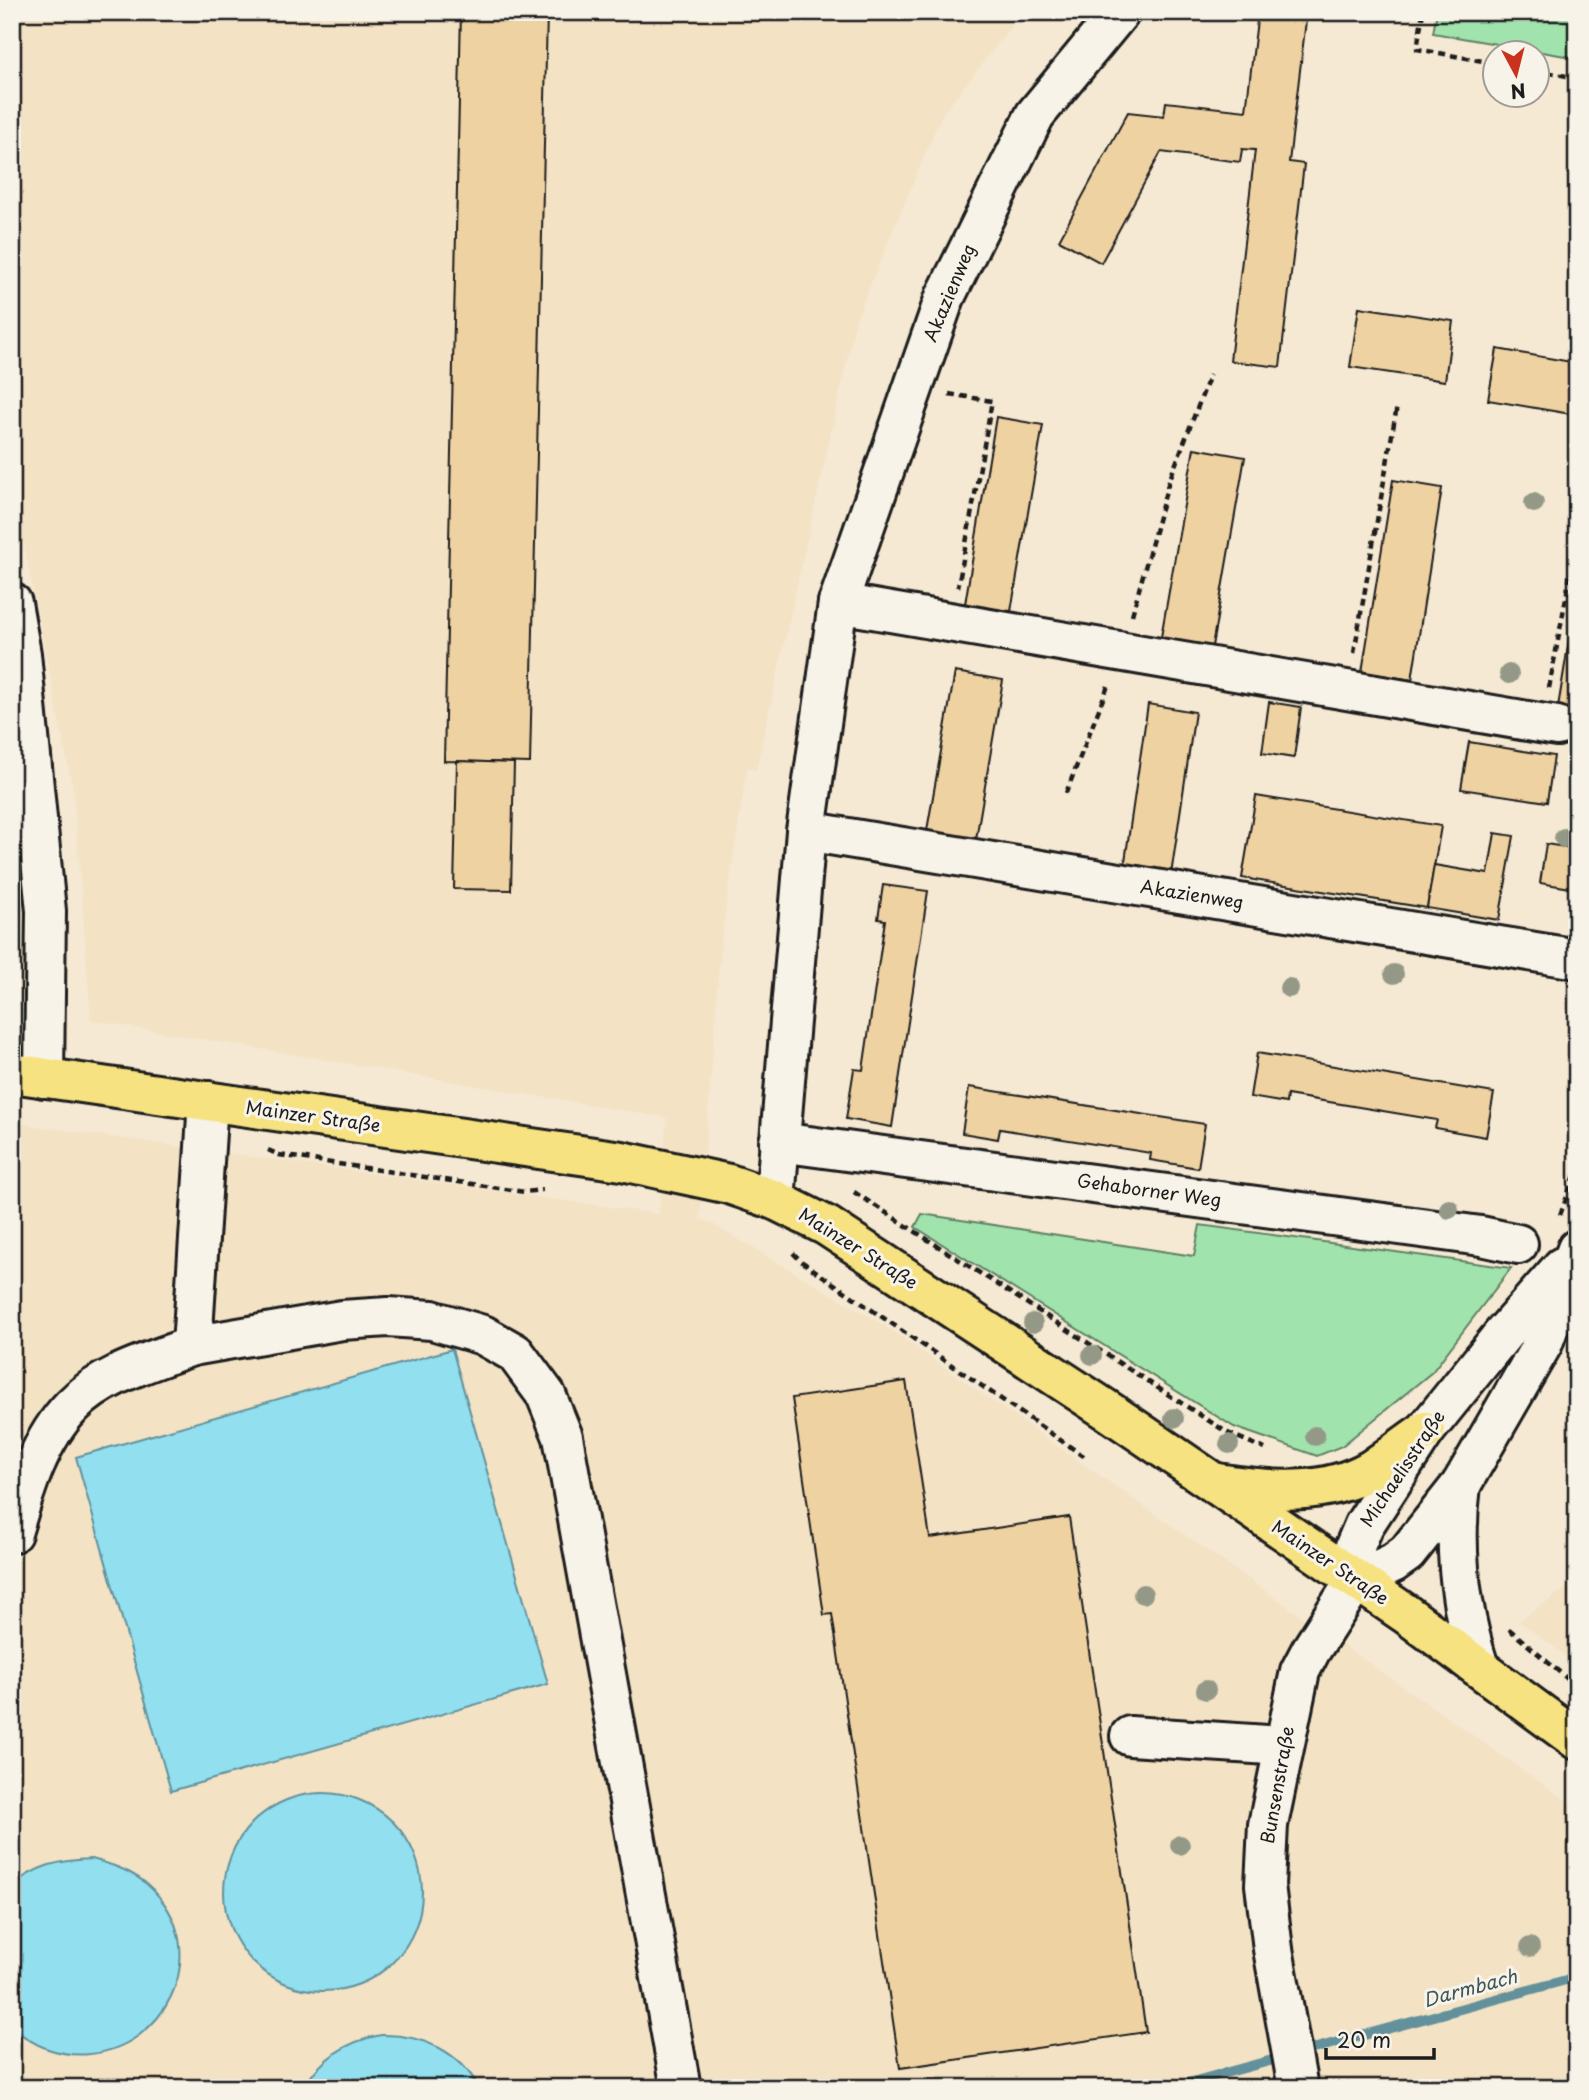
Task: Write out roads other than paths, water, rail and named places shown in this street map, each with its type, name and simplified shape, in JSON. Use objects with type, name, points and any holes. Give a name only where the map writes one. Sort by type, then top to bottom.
[{"type":"main road","name":"Mainzer Straße","points":[[28,1075],[622,1161],[729,1184],[775,1200],[827,1226],[1113,1414],[1356,1580],[1577,1740]]},
{"type":"main road","points":[[1212,1482],[1287,1490],[1332,1485],[1370,1470],[1425,1431]]},
{"type":"street","name":"Akazienweg","points":[[775,1200],[806,831],[838,603],[944,297],[1035,115],[1120,12]]},
{"type":"street","points":[[12,603],[21,654],[46,911],[28,1075]]},
{"type":"street","points":[[838,603],[1550,725]]},
{"type":"street","name":"Akazienweg","points":[[806,831],[1577,959]]},
{"type":"street","points":[[192,1346],[208,1101]]},
{"type":"street","name":"Gehaborner Weg","points":[[779,1142],[1467,1234],[1518,1244]]},
{"type":"street","points":[[1356,1580],[1394,1563],[1407,1553],[1461,1485],[1543,1343],[1570,1242]]},
{"type":"street","name":"Michaelisstraße","points":[[1356,1580],[1355,1546],[1364,1525],[1425,1431],[1504,1333],[1570,1242]]},
{"type":"street","points":[[12,1533],[37,1459],[72,1406],[100,1385],[133,1368],[192,1346],[342,1320],[388,1317],[432,1320],[483,1335],[515,1353],[546,1395],[563,1437],[681,2088]]},
{"type":"street","points":[[1461,1485],[1457,1515],[1460,1570],[1468,1634],[1479,1667]]},
{"type":"street","name":"Bunsenstraße","points":[[1298,2088],[1284,2019],[1265,1885],[1268,1825],[1300,1671],[1356,1580]]},
{"type":"street","points":[[1130,1737],[1283,1746]]},
{"type":"water","points":[[452,1349],[548,1684],[171,1791],[76,1457]]},
{"type":"water","points":[[323,1793],[361,1801],[393,1822],[414,1854],[422,1892],[414,1930],[393,1962],[361,1983],[323,1991],[285,1983],[253,1962],[232,1930],[224,1892],[232,1854],[253,1822],[285,1801]]},
{"type":"water","points":[[92,1859],[129,1872],[146,1883],[160,1898],[174,1922],[180,1947],[179,1972],[171,1996],[158,2018],[139,2035],[116,2048],[79,2055],[38,2045],[12,2026],[12,1888],[29,1874],[49,1865]]},
{"type":"water","points":[[381,2035],[411,2038],[438,2047],[461,2064],[479,2088],[303,2088],[318,2068],[336,2052]]},
{"type":"waterway","name":"Darmbach","points":[[1170,2088],[1577,1977]]}]
